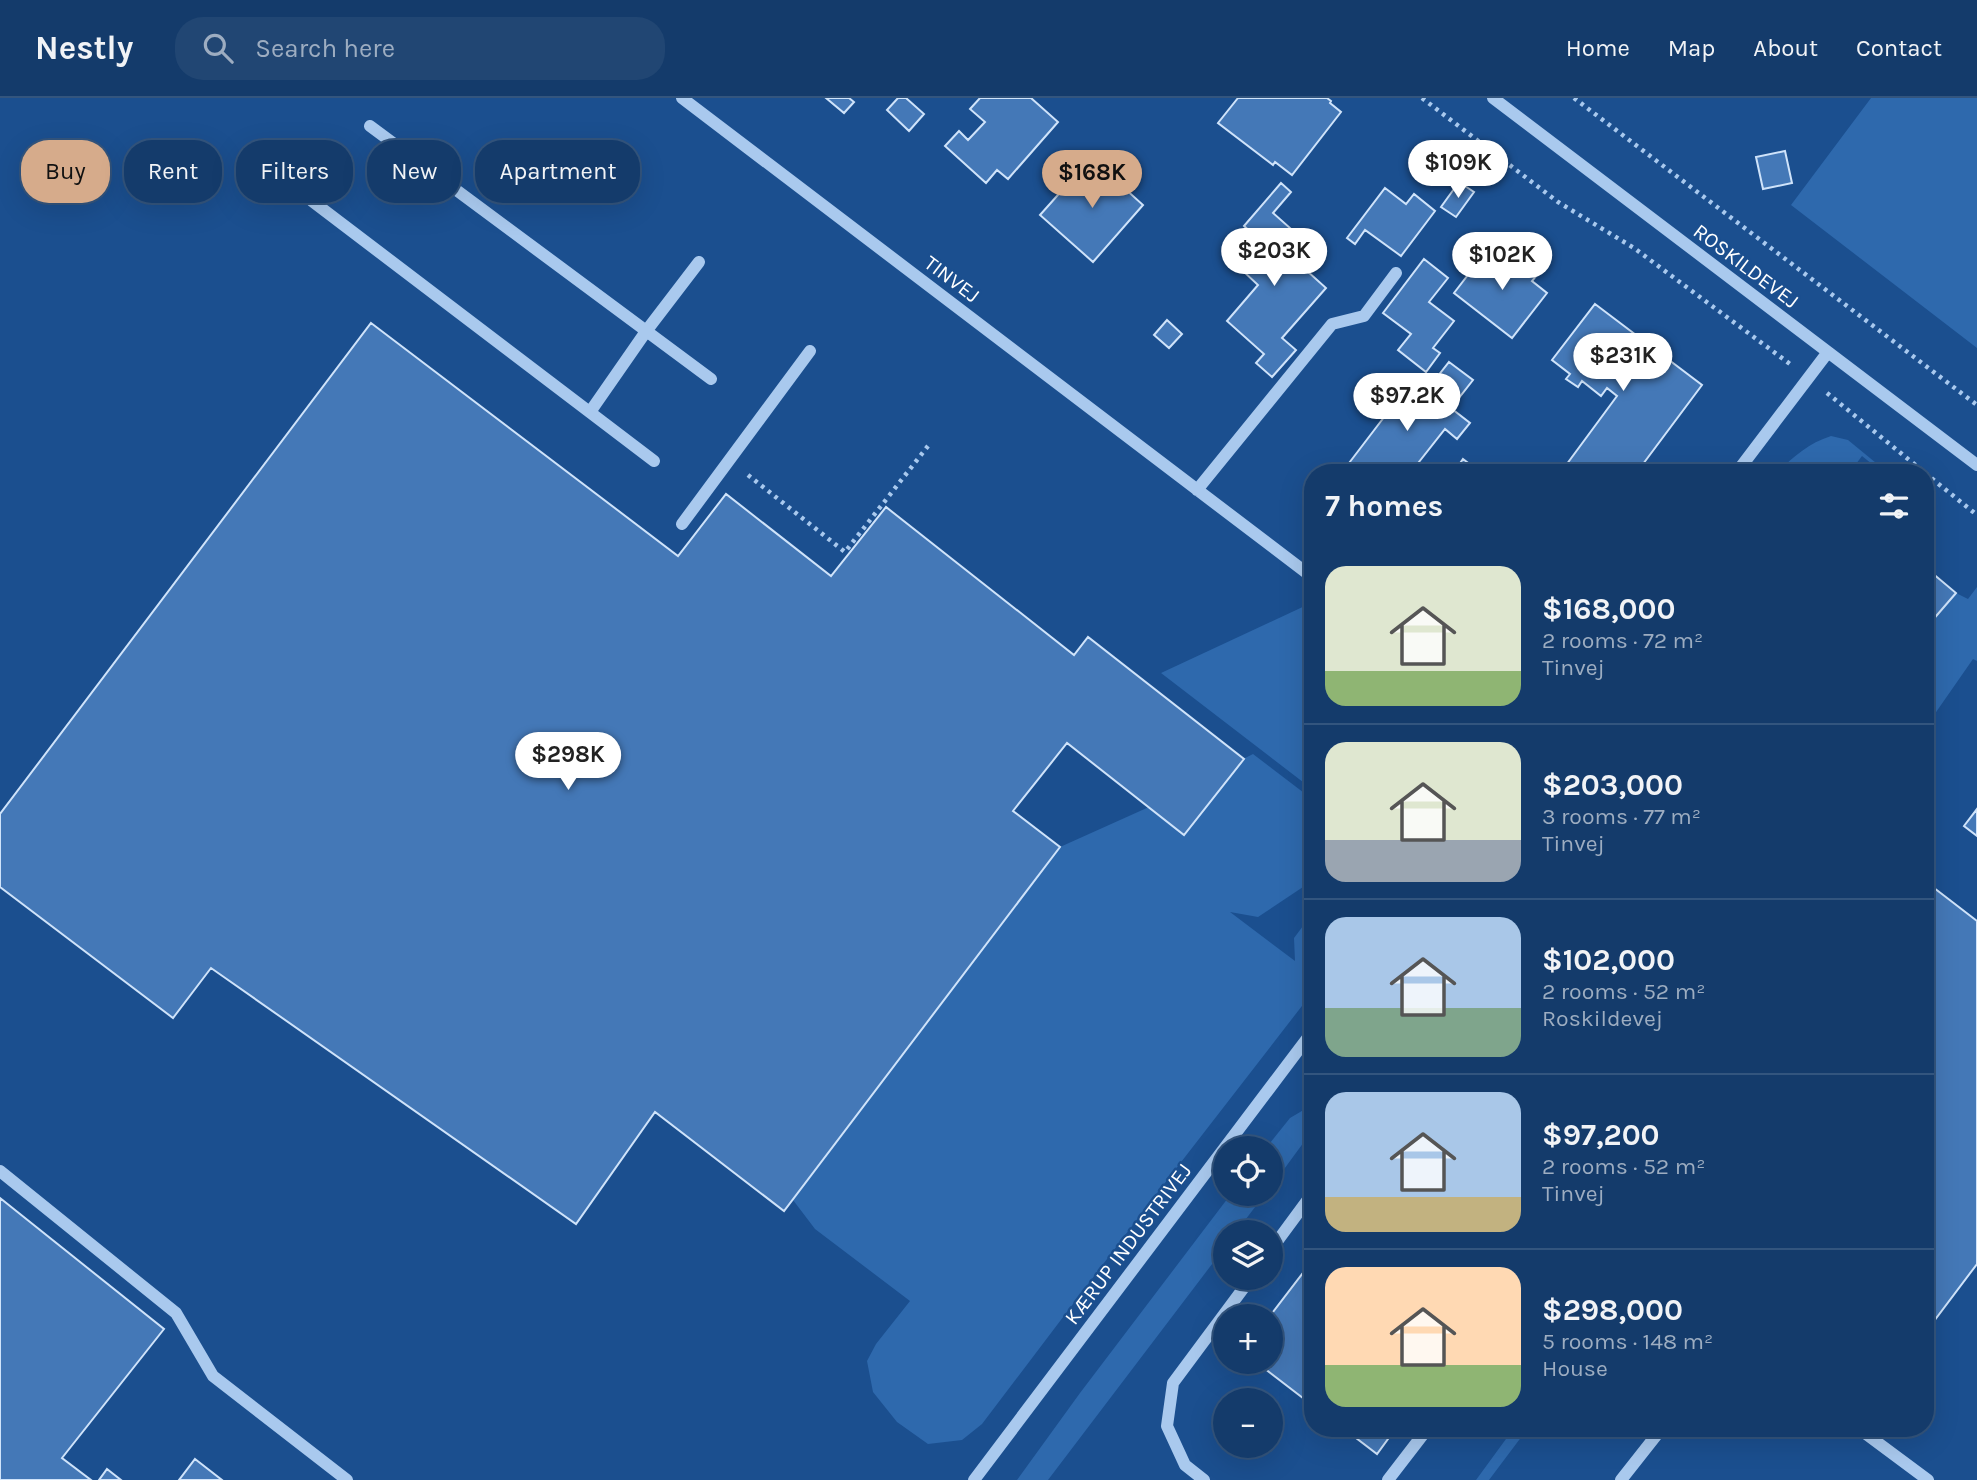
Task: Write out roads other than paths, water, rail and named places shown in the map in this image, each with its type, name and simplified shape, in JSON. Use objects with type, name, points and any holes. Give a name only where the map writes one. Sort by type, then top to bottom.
[{"type":"street","name":"TINVEJ","points":[[682,98],[1304,571]]},
{"type":"street","name":"ROSKILDEVEJ","points":[[1493,98],[1977,465]]},
{"type":"street","points":[[370,127],[711,379]]},
{"type":"street","points":[[315,203],[654,461]]},
{"type":"street","points":[[590,412],[699,262]]},
{"type":"street","points":[[1198,490],[1332,324],[1364,316],[1396,273]]},
{"type":"street","points":[[682,524],[810,351]]},
{"type":"street","points":[[1743,464],[1828,352]]},
{"type":"street","name":"KÆRUP INDUSTRIVEJ","points":[[974,1480],[1304,1043]]},
{"type":"street","points":[[0,1171],[176,1313],[213,1376],[347,1480]]},
{"type":"street","points":[[1283,1234],[1304,1206]]},
{"type":"street","points":[[1204,1480],[1185,1465],[1167,1426],[1173,1383],[1242,1290]]},
{"type":"street","points":[[1388,1480],[1421,1437]]},
{"type":"street","points":[[1621,1480],[1655,1437]]},
{"type":"street","points":[[1870,1437],[1928,1480]]}]
